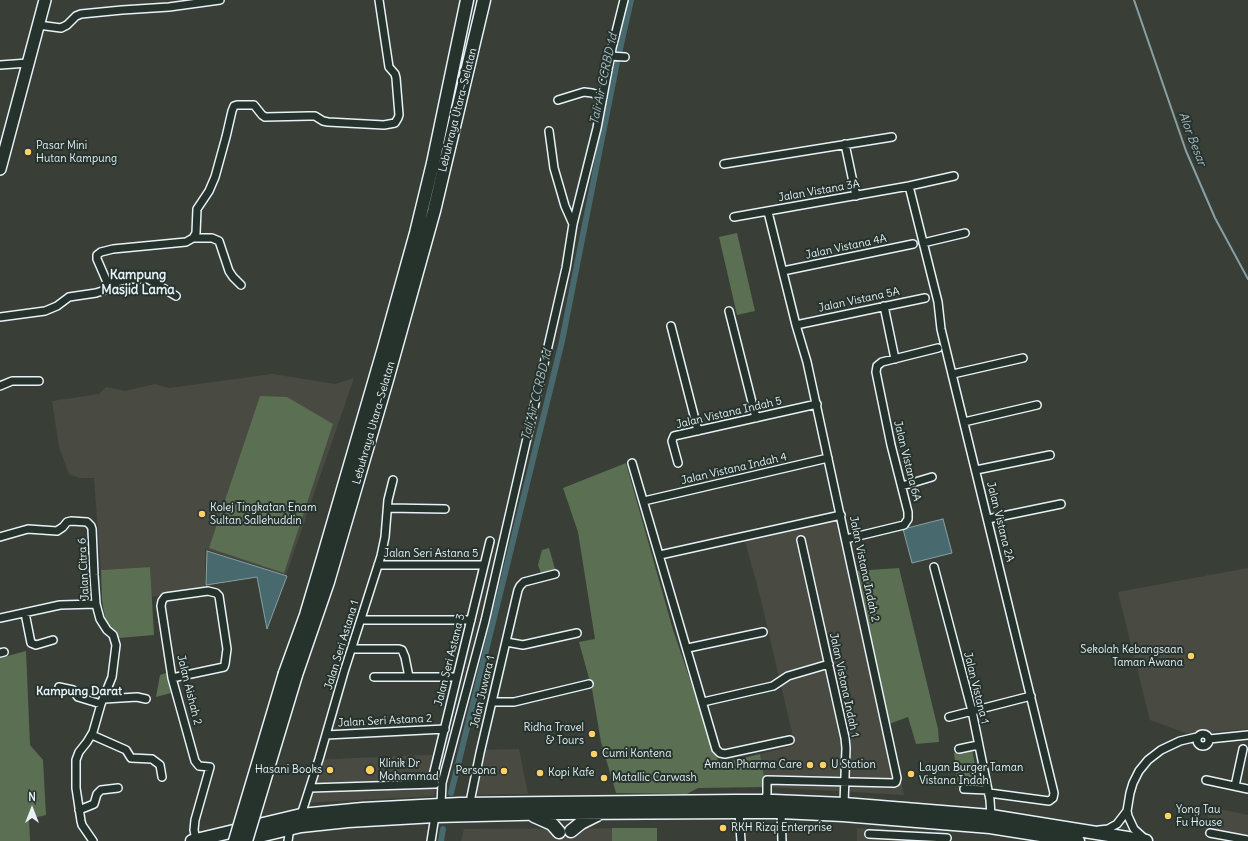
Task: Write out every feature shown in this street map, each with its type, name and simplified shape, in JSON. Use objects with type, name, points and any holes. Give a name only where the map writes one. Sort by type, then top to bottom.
[{"type":"highway","name":"Lebuhraya Utara–Selatan","points":[[246,841],[306,615],[382,356],[416,233],[433,163],[467,0]]},
{"type":"highway","name":"Lebuhraya Utara–Selatan","points":[[236,841],[291,674],[328,582],[387,380],[434,211],[484,0]]},
{"type":"highway","points":[[194,840],[301,815],[363,809],[441,804],[565,808],[764,802],[844,804],[991,816],[1147,841]]},
{"type":"highway","points":[[236,841],[290,828],[348,821],[435,816],[529,814],[565,808],[602,813],[781,812],[843,815],[1003,829],[1078,841]]},
{"type":"highway","points":[[529,814],[545,820],[565,832],[588,818],[602,813]]},
{"type":"main road","points":[[0,169],[45,0]]},
{"type":"street","points":[[38,25],[61,28],[67,25],[76,16],[81,14],[169,7],[220,0]]},
{"type":"street","points":[[193,238],[196,233],[197,209],[209,191],[215,177],[234,106],[241,104],[254,105],[265,117],[315,116],[325,122],[363,124],[390,124],[397,121],[399,115],[396,78],[395,74],[389,67],[379,0]]},
{"type":"street","points":[[441,804],[442,783],[485,621],[566,268],[573,224],[593,146],[603,97],[618,57],[624,0]]},
{"type":"street","points":[[0,65],[28,63]]},
{"type":"street","points":[[558,100],[584,92],[592,92],[603,97]]},
{"type":"street","points":[[549,131],[554,168],[565,206],[573,224]]},
{"type":"street","points":[[724,164],[892,137]]},
{"type":"street","points":[[845,144],[856,196]]},
{"type":"street","name":"Jalan Vistana 3A","points":[[734,217],[856,196],[954,176]]},
{"type":"street","name":"Jalan Vistana 2A","points":[[909,186],[938,302],[941,325],[952,374],[1031,696],[1054,797],[1049,800],[988,792]]},
{"type":"street","name":"Jalan Vistana Indah 2","points":[[768,212],[817,404],[896,770],[897,780],[894,783],[846,782]]},
{"type":"street","points":[[923,243],[965,232]]},
{"type":"street","points":[[108,284],[97,259],[97,255],[101,252],[186,242],[193,238],[212,238],[219,241],[231,274],[241,285]]},
{"type":"street","name":"Jalan Vistana 4A","points":[[783,271],[913,244]]},
{"type":"street","points":[[0,317],[45,311],[57,306],[69,297],[101,292],[107,288],[108,284],[128,279],[148,280],[176,296]]},
{"type":"street","name":"Jalan Vistana 5A","points":[[796,325],[925,298]]},
{"type":"street","points":[[884,306],[896,359],[938,348]]},
{"type":"street","points":[[728,311],[756,418]]},
{"type":"street","points":[[671,326],[698,431]]},
{"type":"street","points":[[952,374],[1023,358]]},
{"type":"street","name":"Jalan Vistana 6A","points":[[846,539],[904,525],[908,519],[908,512],[891,445],[876,372],[877,366],[882,362],[896,359]]},
{"type":"street","points":[[0,386],[12,381],[39,381]]},
{"type":"street","name":"Jalan Vistana Indah 5","points":[[678,463],[672,437],[817,404]]},
{"type":"street","points":[[964,422],[1037,405]]},
{"type":"street","points":[[976,470],[1050,455]]},
{"type":"street","name":"Jalan Vistana Indah 4","points":[[644,501],[828,458]]},
{"type":"street","points":[[632,463],[688,648],[716,749],[720,754],[731,753],[790,740]]},
{"type":"street","points":[[902,486],[932,477]]},
{"type":"street","name":"Jalan Seri Astana 1","points":[[301,815],[378,565],[385,538],[393,480]]},
{"type":"street","points":[[988,519],[1061,504]]},
{"type":"street","points":[[388,508],[445,509]]},
{"type":"street","points":[[660,555],[841,515]]},
{"type":"street","name":"Jalan Citra 6","points":[[0,537],[28,529],[57,531],[67,522],[71,521],[87,522],[90,524],[92,529],[96,604],[100,619],[107,630],[113,635],[116,645],[112,677],[105,693],[92,735]]},
{"type":"street","name":"Jalan Vistana Indah 1","points":[[801,540],[845,738],[846,782],[844,804]]},
{"type":"street","name":"Jalan Seri Astana 3","points":[[431,784],[490,541]]},
{"type":"street","name":"Jalan Seri Astana 5","points":[[378,565],[484,565]]},
{"type":"street","name":"Jalan Vistana 1","points":[[934,566],[972,711],[990,800],[991,816]]},
{"type":"street","name":"Jalan Juwara 1","points":[[471,804],[473,786],[517,594],[520,586],[524,582],[555,574]]},
{"type":"street","name":"Jalan Aishah 2","points":[[172,678],[224,667],[228,655],[227,644],[219,596],[216,593],[208,591],[165,597],[161,606],[172,678],[187,727],[195,761],[199,766],[210,767],[195,820],[194,840]]},
{"type":"street","points":[[0,618],[60,606],[96,604]]},
{"type":"street","points":[[25,613],[31,643],[36,645],[53,640]]},
{"type":"street","points":[[361,620],[471,620]]},
{"type":"street","points":[[688,648],[763,632]]},
{"type":"street","points":[[506,642],[526,644],[577,633]]},
{"type":"street","points":[[352,649],[402,650],[409,677]]},
{"type":"street","points":[[703,702],[773,686],[784,678],[798,672],[829,664]]},
{"type":"street","points":[[374,677],[457,677]]},
{"type":"street","points":[[492,702],[514,702],[589,684]]},
{"type":"street","points":[[59,688],[73,690],[78,696],[102,702],[137,698],[146,699]]},
{"type":"street","points":[[949,717],[1031,696]]},
{"type":"street","name":"Jalan Seri Astana 2","points":[[326,735],[445,730]]},
{"type":"street","points":[[1087,831],[1102,830],[1112,827],[1121,820],[1127,811],[1133,782],[1148,760],[1161,750],[1172,744],[1197,737],[1200,734],[1205,733],[1209,738],[1209,743],[1205,746],[1172,744]]},
{"type":"street","points":[[93,841],[82,825],[75,783],[76,760],[79,752],[92,735],[126,750],[131,758],[152,759],[161,768],[162,777]]},
{"type":"street","points":[[1209,738],[1248,735]]},
{"type":"street","points":[[1197,737],[1199,745]]},
{"type":"street","points":[[959,749],[978,744]]},
{"type":"street","points":[[1235,786],[1243,749]]},
{"type":"street","points":[[764,802],[767,794],[767,780],[846,782]]},
{"type":"street","points":[[1206,780],[1248,789]]},
{"type":"street","points":[[310,788],[442,783]]},
{"type":"street","points":[[79,810],[94,804],[101,790],[118,788]]},
{"type":"street","points":[[964,789],[988,792]]},
{"type":"street","points":[[1127,811],[1134,829],[1147,841]]},
{"type":"street","points":[[739,812],[741,841]]},
{"type":"street","points":[[781,812],[782,841]]},
{"type":"street","points":[[431,841],[435,816]]},
{"type":"street","points":[[869,834],[878,838],[943,840],[943,824]]},
{"type":"street","points":[[288,841],[290,828]]},
{"type":"street","points":[[1210,833],[1248,840]]},
{"type":"shaded area","name":"Kolej Tingkatan Enam Sultan Sallehuddin","points":[[272,374],[335,384],[354,378],[286,575],[205,549],[205,588],[151,597],[150,567],[101,570],[94,478],[79,478],[69,474],[59,447],[52,401],[99,394],[106,387],[125,391],[155,384],[169,388]]},
{"type":"shaded area","points":[[844,518],[904,795],[766,787],[760,754],[795,745],[759,592],[745,541]]},
{"type":"shaded area","name":"Sekolah Kebangsaan Taman Awana","points":[[1248,568],[1248,729],[1189,734],[1150,720],[1118,592]]},
{"type":"shaded area","points":[[519,749],[528,794],[470,795],[478,750]]},
{"type":"shaded area","points":[[446,754],[434,796],[301,803],[313,760]]},
{"type":"shaded area","points":[[1210,807],[1248,815],[1248,841],[1236,841],[1204,834]]},
{"type":"shaded area","points":[[657,828],[657,841],[461,841],[464,829]]},
{"type":"shaded area","points":[[857,828],[946,834],[948,835],[949,841],[857,841]]},
{"type":"green space","points":[[737,233],[755,311],[737,315],[719,237]]},
{"type":"green space","points":[[260,396],[287,397],[333,424],[284,573],[209,548]]},
{"type":"green space","points":[[626,463],[673,630],[719,764],[760,754],[766,787],[698,788],[687,794],[616,793],[601,742],[592,689],[579,642],[595,639],[578,532],[563,488]]},
{"type":"green space","points":[[549,548],[555,569],[541,573],[538,565],[542,550]]},
{"type":"green space","points":[[150,567],[154,635],[119,638],[117,632],[107,629],[102,600],[101,570]]},
{"type":"green space","points":[[899,568],[938,729],[939,742],[916,744],[908,717],[889,724],[856,571]]},
{"type":"green space","points":[[26,651],[30,745],[43,760],[46,815],[29,819],[30,841],[0,841],[0,658]]},
{"type":"green space","points":[[166,673],[171,693],[156,697],[160,675]]},
{"type":"green space","points":[[972,749],[978,781],[974,787],[958,787],[954,753]]},
{"type":"green space","points":[[612,828],[657,828],[657,841],[612,841]]},
{"type":"water","points":[[943,519],[952,553],[912,563],[903,529]]},
{"type":"water","points":[[207,551],[287,576],[267,629],[257,577],[206,585]]},
{"type":"waterway","name":"Tali Air CCRBD 1d","points":[[451,793],[562,341],[617,62],[631,0]]},
{"type":"waterway","name":"Alor Besar","points":[[1134,0],[1186,151],[1215,218],[1248,279]]},
{"type":"waterway","name":"Tali Air CCRBD 1d","points":[[441,841],[443,829]]},
{"type":"place","name":"Pasar Mini Hutan Kampung","points":[[28,152]]},
{"type":"place","name":"Kolej Tingkatan Enam Sultan Sallehuddin","points":[[202,514]]},
{"type":"place","name":"Sekolah Kebangsaan Taman Awana","points":[[1191,656]]},
{"type":"place","name":"Ridha Travel & Tours","points":[[592,734]]},
{"type":"place","name":"Cumi Kontena","points":[[594,754]]},
{"type":"place","name":"Aman Pharma Care","points":[[810,765]]},
{"type":"place","name":"U Station","points":[[823,765]]},
{"type":"place","name":"Hasani Books","points":[[330,770]]},
{"type":"place","name":"Klinik Dr Mohammad","points":[[370,770]]},
{"type":"place","name":"Persona","points":[[504,771]]},
{"type":"place","name":"Kopi Kafe","points":[[540,773]]},
{"type":"place","name":"Layan Burger Taman Vistana Indah","points":[[911,774]]},
{"type":"place","name":"Matallic Carwash","points":[[604,778]]},
{"type":"place","name":"Yong Tau Fu House","points":[[1168,816]]},
{"type":"place","name":"RKH Rizqi Enterprise","points":[[723,828]]},
{"type":"district","name":"Kampung Masjid Lama","points":[[138,282]]},
{"type":"district","name":"Kampung Darat","points":[[79,692]]}]
